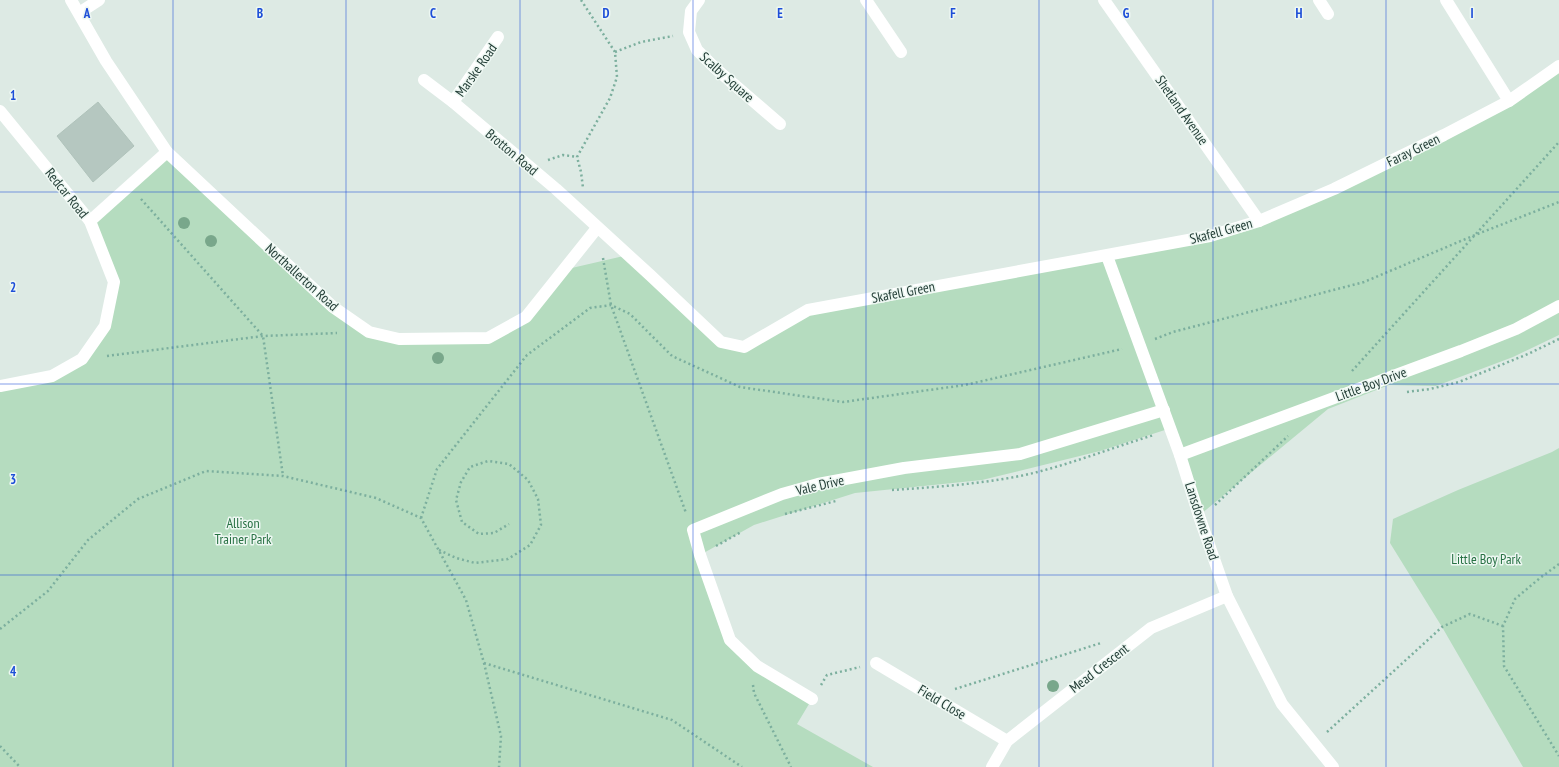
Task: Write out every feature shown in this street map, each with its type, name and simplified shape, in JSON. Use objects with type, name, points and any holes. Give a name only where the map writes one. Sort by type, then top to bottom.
[{"type":"street","name":"Northallerton Road","points":[[71,0],[106,61],[167,152],[334,307],[370,332],[399,339],[488,338],[526,316],[597,228]]},
{"type":"street","points":[[79,13],[99,0]]},
{"type":"street","name":"Scalby Square","points":[[699,0],[691,11],[689,32],[697,50],[780,124]]},
{"type":"street","points":[[866,0],[901,52]]},
{"type":"street","name":"Shetland Avenue","points":[[1104,0],[1259,221]]},
{"type":"street","points":[[1319,0],[1328,14]]},
{"type":"street","points":[[1446,0],[1509,101]]},
{"type":"street","name":"Marske Road","points":[[453,102],[498,37]]},
{"type":"street","name":"Faray Green","points":[[1259,221],[1334,189],[1444,135],[1509,101],[1559,66]]},
{"type":"street","name":"Brotton Road","points":[[424,80],[453,102],[538,173],[597,228]]},
{"type":"street","name":"Redcar Road","points":[[0,111],[90,221],[114,282],[105,326],[82,359],[52,376],[0,386]]},
{"type":"street","points":[[90,221],[167,152]]},
{"type":"street","name":"Skafell Green","points":[[597,228],[650,275],[720,342],[744,347],[808,310],[1210,236],[1259,221]]},
{"type":"street","name":"Lansdowne Road","points":[[1107,256],[1171,429],[1227,596],[1282,704],[1334,767]]},
{"type":"street","name":"Little Boy Drive","points":[[1180,455],[1461,351],[1516,329],[1559,306]]},
{"type":"street","name":"Vale Drive","points":[[693,530],[782,494],[818,484],[904,468],[1020,454],[1164,410]]},
{"type":"street","points":[[693,530],[700,555],[730,640],[757,666],[812,699]]},
{"type":"street","name":"Mead Crescent","points":[[992,767],[1007,741],[1151,628],[1227,596]]},
{"type":"street","name":"Field Close","points":[[876,663],[1007,741]]},
{"type":"path","points":[[576,208],[583,189],[577,157],[610,98],[617,77],[615,52],[581,0]]},
{"type":"path","points":[[615,52],[641,42],[689,32]]},
{"type":"path","points":[[1347,377],[1559,142]]},
{"type":"path","points":[[538,173],[548,160],[563,155],[577,157]]},
{"type":"path","points":[[130,186],[263,336],[283,476]]},
{"type":"path","points":[[421,518],[437,469],[527,355],[590,308],[611,306],[630,314],[672,356],[740,386],[843,402],[965,385],[1140,345],[1173,332],[1364,282],[1475,235],[1559,202]]},
{"type":"path","points":[[602,257],[611,306],[693,530]]},
{"type":"path","points":[[82,359],[263,336],[339,333]]},
{"type":"path","points":[[1401,393],[1430,389],[1459,382],[1528,354],[1559,339]]},
{"type":"path","points":[[886,491],[964,485],[1025,475],[1070,463],[1171,429]]},
{"type":"path","points":[[1200,519],[1291,433]]},
{"type":"path","points":[[438,549],[456,558],[475,563],[508,559],[530,546],[541,526],[538,499],[535,493],[528,480],[509,464],[488,461],[470,467],[461,482],[456,500],[462,522],[479,534],[494,534],[509,524]]},
{"type":"path","points":[[0,629],[48,591],[88,540],[138,499],[206,471],[283,476],[376,498],[421,518],[466,600],[484,663],[501,736],[500,767]]},
{"type":"path","points":[[783,515],[837,501]]},
{"type":"path","points":[[700,555],[747,529]]},
{"type":"path","points":[[1559,564],[1515,599],[1502,626],[1504,666],[1559,756]]},
{"type":"path","points":[[1314,744],[1442,627],[1470,614],[1502,626]]},
{"type":"path","points":[[932,696],[1106,642]]},
{"type":"path","points":[[484,663],[672,720],[742,767]]},
{"type":"path","points":[[812,699],[827,675],[876,663]]},
{"type":"path","points":[[757,666],[752,680],[754,693],[791,767]]},
{"type":"path","points":[[0,746],[20,767]]},
{"type":"green space","name":"Allison Trainer Park","points":[[1559,68],[1559,335],[1513,357],[1436,386],[1389,385],[1328,409],[1201,514],[1168,429],[1100,451],[982,480],[855,493],[754,525],[700,555],[730,640],[812,699],[797,724],[873,767],[0,767],[0,392],[52,376],[82,359],[105,326],[114,282],[90,221],[167,152],[370,332],[488,338],[526,317],[563,270],[628,255],[721,342],[744,347],[803,313],[1259,221],[1391,161]]},
{"type":"green space","name":"Little Boy Park","points":[[1559,448],[1559,767],[1523,767],[1442,627],[1390,543],[1393,519]]},
{"type":"building","points":[[98,102],[134,146],[93,182],[57,136]]}]
